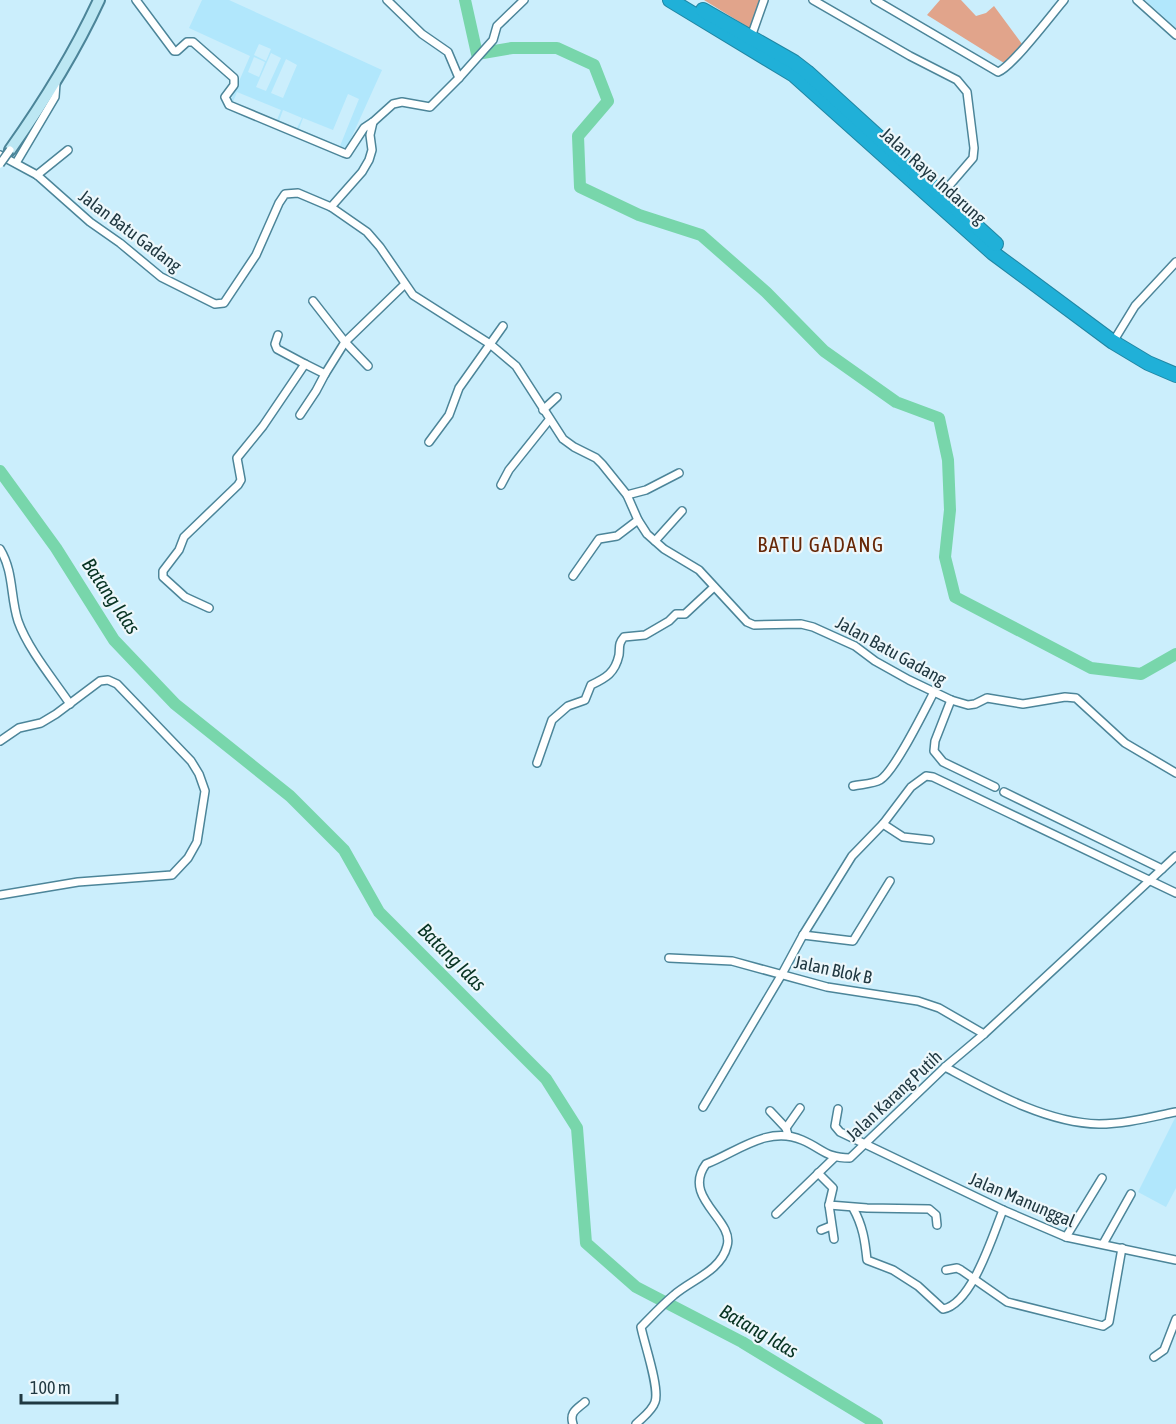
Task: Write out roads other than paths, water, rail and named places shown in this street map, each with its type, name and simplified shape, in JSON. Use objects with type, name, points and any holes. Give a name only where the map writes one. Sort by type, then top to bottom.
[{"type":"highway","name":"Jalan Raya Indarung","points":[[680,1],[753,32],[807,72],[859,128],[987,247],[1115,338],[1176,367]]},
{"type":"highway","name":"Jalan Raya Indarung","points":[[680,1],[794,75],[942,194],[996,243],[1115,338],[1148,363],[1176,375]]},
{"type":"street","points":[[0,164],[5,152],[57,81],[79,43],[99,0]]},
{"type":"street","points":[[136,0],[174,51],[187,42],[193,42],[234,78],[234,85],[225,97],[227,103],[346,154],[351,150],[363,128],[373,122],[388,107],[397,102],[430,107],[489,44],[495,36],[497,26],[524,0]]},
{"type":"street","points":[[387,0],[422,34],[448,52],[459,78]]},
{"type":"street","points":[[753,32],[764,0]]},
{"type":"street","points":[[813,0],[910,56],[957,80],[966,89],[974,148],[973,158],[942,194]]},
{"type":"street","points":[[874,0],[998,72],[1003,70],[1016,56],[1064,0]]},
{"type":"street","points":[[1137,0],[1176,35]]},
{"type":"street","points":[[16,163],[55,97],[57,81]]},
{"type":"street","points":[[331,207],[362,172],[369,160],[372,150],[370,135],[373,122]]},
{"type":"street","points":[[37,175],[68,150]]},
{"type":"street","name":"Jalan Batu Gadang","points":[[5,152],[16,163],[37,175],[84,218],[120,243],[161,277],[220,304],[228,299],[251,264],[285,194],[298,193],[331,207],[360,226],[374,240],[404,285],[417,299],[461,324],[516,366],[549,420],[570,445],[591,455],[602,464],[627,495],[638,520],[655,541],[673,555],[695,566],[742,618],[751,624],[801,624],[813,627],[849,642],[882,666],[951,700],[972,705],[987,698],[1023,704],[1065,697],[1076,698],[1125,743],[1176,773]]},
{"type":"street","points":[[1115,338],[1138,302],[1176,262]]},
{"type":"street","points":[[300,415],[345,342],[404,285]]},
{"type":"street","points":[[313,301],[345,342],[368,366]]},
{"type":"street","points":[[429,442],[449,415],[459,388],[503,326]]},
{"type":"street","points":[[278,335],[275,344],[277,349],[325,374]]},
{"type":"street","points":[[209,608],[180,593],[161,573],[179,550],[184,537],[238,485],[241,480],[237,458],[263,426],[305,364]]},
{"type":"street","points":[[543,410],[557,397]]},
{"type":"street","points":[[501,485],[514,463],[549,420]]},
{"type":"street","points":[[627,495],[645,490],[679,473]]},
{"type":"street","points":[[655,541],[682,511]]},
{"type":"street","points":[[573,576],[599,539],[615,537],[638,520]]},
{"type":"street","points":[[0,549],[10,568],[15,607],[21,627],[70,704]]},
{"type":"street","points":[[537,763],[552,720],[568,706],[585,700],[591,685],[611,675],[619,654],[619,644],[624,637],[642,637],[669,621],[676,614],[685,614],[714,587]]},
{"type":"street","points":[[0,741],[19,729],[40,723],[100,681],[112,681],[186,755],[199,774],[206,791],[196,842],[188,858],[172,875],[78,882],[0,895]]},
{"type":"street","points":[[853,786],[875,782],[885,776],[922,717],[934,692]]},
{"type":"street","points":[[951,700],[935,741],[934,751],[943,762],[995,787]]},
{"type":"street","points":[[703,1107],[803,935],[852,856],[883,824],[911,787],[921,778],[929,776],[1176,893]]},
{"type":"street","points":[[1004,792],[1162,869]]},
{"type":"street","points":[[883,824],[903,837],[930,840]]},
{"type":"street","name":"Jalan Karang Putih","points":[[787,1132],[834,1158],[850,1158],[945,1067],[984,1034],[1176,856]]},
{"type":"street","points":[[803,935],[853,941],[890,881]]},
{"type":"street","name":"Jalan Blok B","points":[[669,958],[732,962],[827,987],[930,1004],[984,1034]]},
{"type":"street","points":[[945,1067],[990,1090],[1046,1114],[1078,1122],[1122,1123],[1176,1112]]},
{"type":"street","points":[[636,1424],[652,1409],[656,1397],[641,1327],[671,1298],[714,1266],[722,1258],[728,1246],[727,1235],[705,1200],[699,1183],[700,1171],[706,1164],[760,1139],[787,1132],[800,1108]]},
{"type":"street","name":"Jalan Manunggal","points":[[838,1109],[834,1121],[836,1130],[1003,1210],[1066,1237],[1176,1260]]},
{"type":"street","points":[[770,1111],[787,1132]]},
{"type":"street","points":[[776,1214],[834,1158]]},
{"type":"street","points":[[818,1173],[833,1188],[829,1205],[834,1239]]},
{"type":"street","points":[[1066,1237],[1102,1178]]},
{"type":"street","points":[[1103,1244],[1131,1194]]},
{"type":"street","points":[[829,1205],[854,1208],[929,1209],[936,1215],[937,1225]]},
{"type":"street","points":[[854,1208],[863,1229],[867,1260],[893,1269],[918,1286],[940,1308],[950,1307],[975,1279],[1003,1210]]},
{"type":"street","points":[[821,1230],[831,1227]]},
{"type":"street","points":[[946,1270],[957,1268],[1007,1302],[1103,1326],[1109,1322],[1122,1248]]},
{"type":"street","points":[[1154,1357],[1164,1350],[1176,1319]]},
{"type":"street","points":[[573,1424],[571,1416],[573,1412],[585,1402]]},
{"type":"waterway","points":[[465,0],[477,54],[512,48],[557,48],[594,65],[608,101],[578,136],[580,187],[639,215],[701,235],[766,292],[824,351],[896,402],[939,418],[948,460],[950,510],[945,557],[955,597],[1091,668],[1141,674],[1176,654]]},
{"type":"waterway","name":"Batang Idas","points":[[0,471],[56,548],[114,640],[175,704],[290,796],[344,850],[379,912],[546,1079],[577,1128],[586,1243],[636,1287],[742,1342],[877,1424]]},
{"type":"district","name":"BATU GADANG","points":[[821,545]]}]
